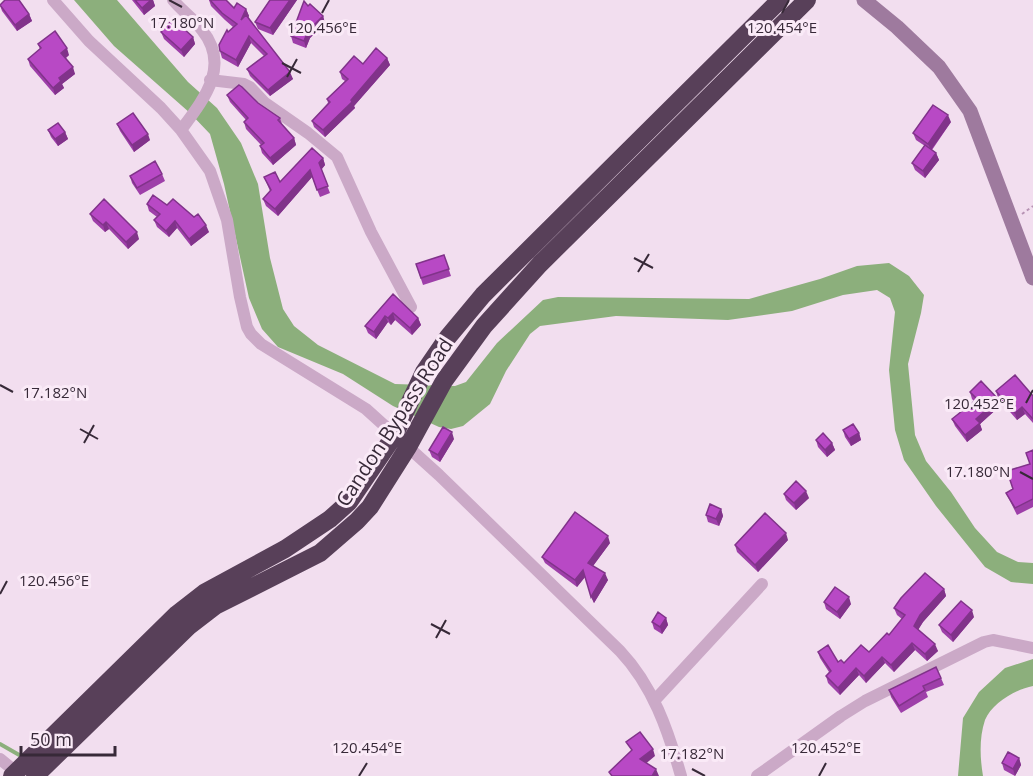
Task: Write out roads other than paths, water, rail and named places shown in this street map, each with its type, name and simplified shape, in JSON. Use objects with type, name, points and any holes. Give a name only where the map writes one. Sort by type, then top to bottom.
[{"type":"highway","name":"Candon Bypass Road","points":[[35,776],[189,626],[215,606],[320,553],[346,532],[370,507],[405,434],[424,372],[448,337],[483,295],[780,0]]},
{"type":"highway","name":"Candon Bypass Road","points":[[14,774],[177,614],[204,593],[285,549],[330,519],[358,491],[405,434],[484,327],[540,264],[807,0]]},
{"type":"street","points":[[54,0],[89,41],[181,129],[210,171],[223,204],[240,297],[251,334],[261,344],[405,434],[439,475],[620,651],[635,667],[654,700],[681,776]]},
{"type":"street","points":[[173,0],[202,30],[214,51],[215,67],[206,94],[181,129]]},
{"type":"street","points":[[864,0],[897,27],[939,67],[970,111],[1033,278]]},
{"type":"street","points":[[210,80],[244,84],[250,87],[265,103],[315,138],[337,157],[371,232],[411,307]]},
{"type":"street","points":[[654,700],[762,584]]},
{"type":"street","points":[[757,776],[857,706],[984,642],[993,640],[1033,648]]},
{"type":"street","points":[[0,759],[14,774]]},
{"type":"waterway","points":[[0,744],[21,756]]}]
